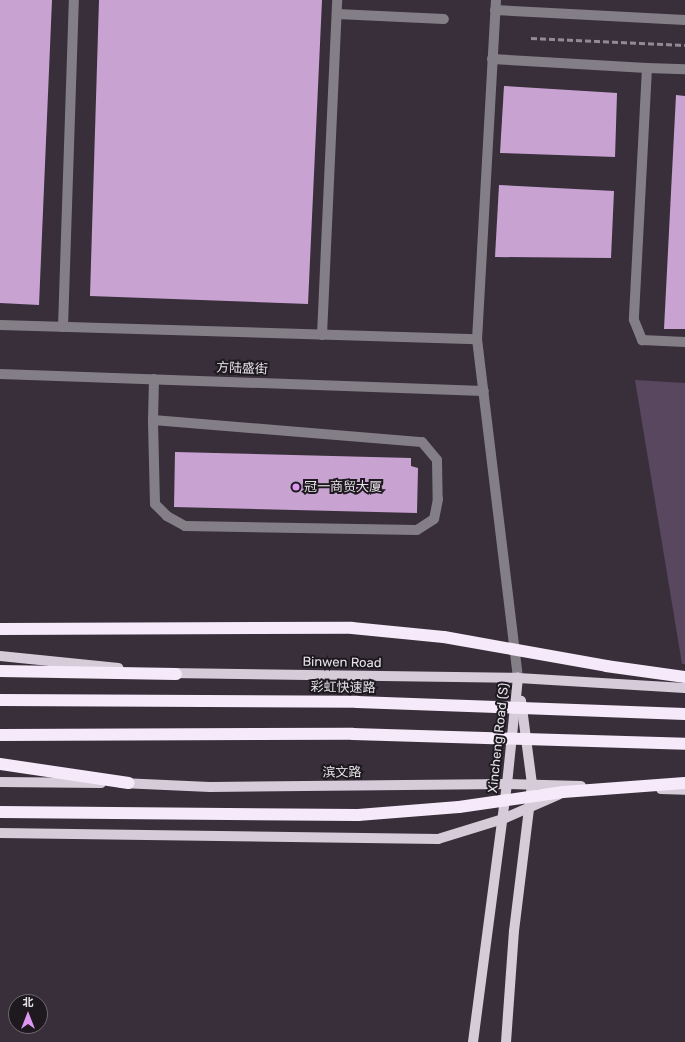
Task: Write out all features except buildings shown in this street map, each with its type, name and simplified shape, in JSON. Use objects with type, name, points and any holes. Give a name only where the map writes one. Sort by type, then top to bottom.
[{"type":"highway","points":[[0,629],[352,628],[444,637],[606,666],[685,677]]},
{"type":"highway","points":[[0,671],[176,674]]},
{"type":"highway","name":"彩虹快速路","points":[[0,700],[357,702],[685,714]]},
{"type":"highway","points":[[0,735],[353,734],[685,744]]},
{"type":"highway","points":[[0,764],[129,783]]},
{"type":"highway","points":[[0,812],[358,815],[459,807],[563,792],[685,783]]},
{"type":"main road","name":"Binwen Road","points":[[0,656],[176,674],[518,678],[685,688]]},
{"type":"main road","name":"Xincheng Road (S)","points":[[473,1042],[508,784],[518,678]]},
{"type":"main road","name":"Xincheng Road (S)","points":[[506,1042],[514,931],[532,784],[518,678]]},
{"type":"main road","name":"滨文路","points":[[0,782],[129,783],[210,787],[532,784],[685,790]]},
{"type":"main road","points":[[0,832],[438,839],[503,819],[580,786]]},
{"type":"street","points":[[64,327],[74,0]]},
{"type":"street","points":[[322,334],[337,0]]},
{"type":"street","points":[[518,678],[477,339],[495,5],[685,20]]},
{"type":"street","points":[[337,14],[444,19]]},
{"type":"street","points":[[492,59],[685,69]]},
{"type":"street","points":[[647,68],[634,320],[642,340],[685,342]]},
{"type":"street","points":[[0,325],[477,339]]},
{"type":"street","name":"方陆盛街","points":[[0,374],[484,391]]},
{"type":"street","points":[[154,379],[154,420],[155,504],[167,516],[185,526],[417,530],[434,519],[438,499],[437,460],[422,442],[154,420]]},
{"type":"shaded area","points":[[635,380],[685,383],[685,664],[682,664]]},
{"type":"railway","points":[[531,38],[685,45]]},
{"type":"place","name":"冠一商贸大厦","points":[[296,487]]}]
